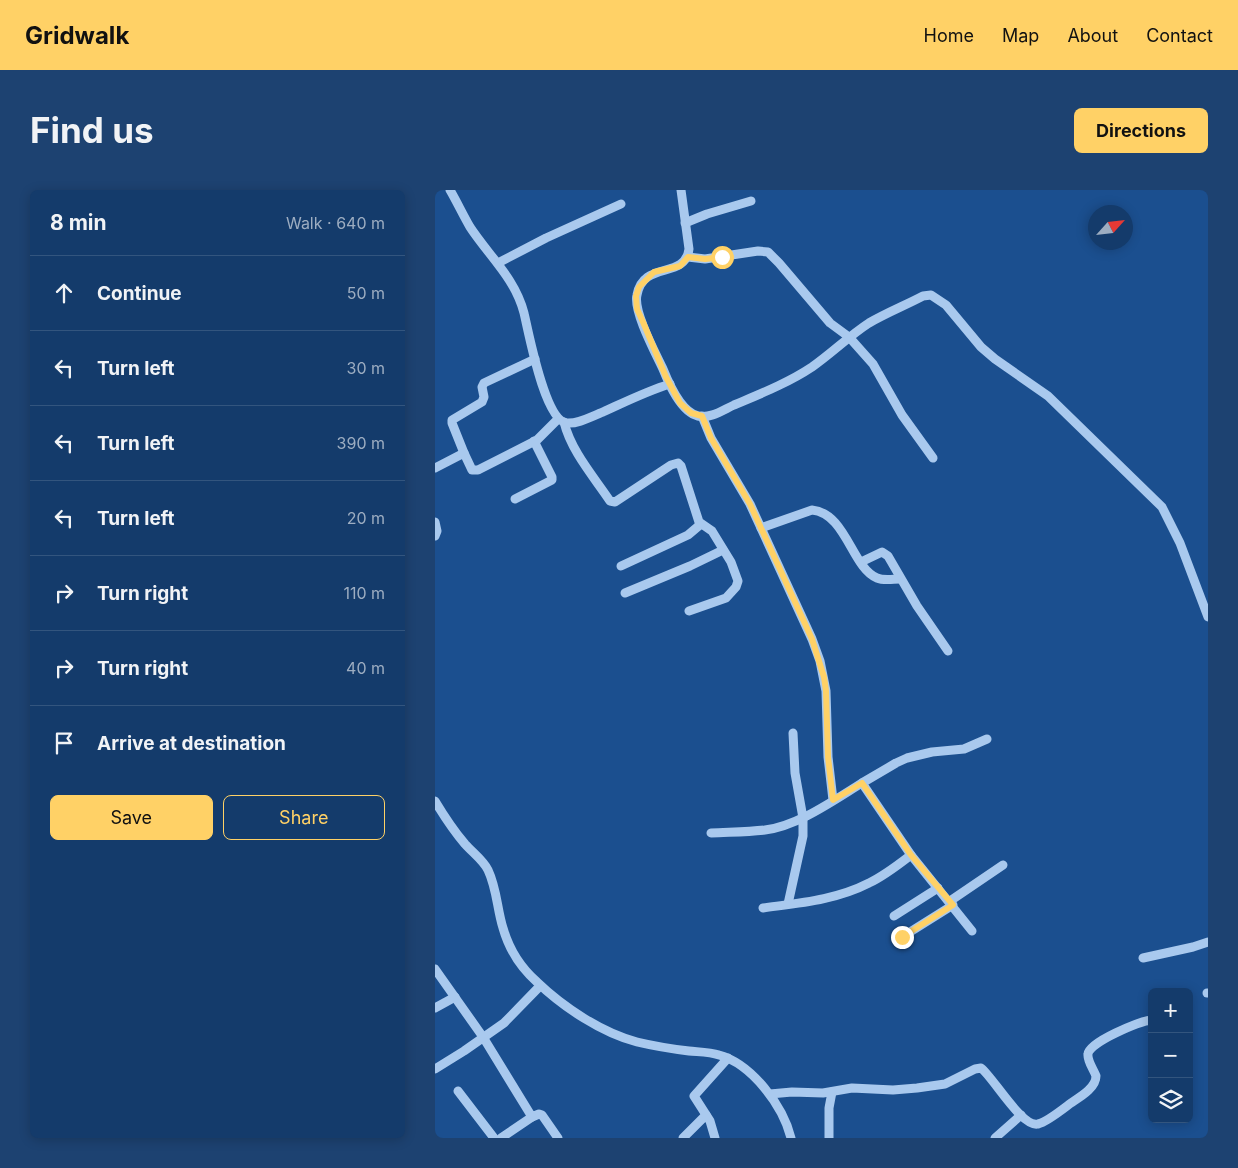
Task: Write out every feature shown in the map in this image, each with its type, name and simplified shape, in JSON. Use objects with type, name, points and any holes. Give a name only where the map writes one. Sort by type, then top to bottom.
[{"type":"street","points":[[450,190],[470,227],[516,291],[523,310],[542,386],[584,462],[610,500],[615,502],[671,465],[678,463],[681,466],[701,524],[712,531],[738,581],[736,587],[726,598],[689,611]]},
{"type":"street","points":[[681,190],[689,249],[688,257],[680,266],[654,272],[639,287],[636,296],[637,309],[663,386],[691,413],[709,416],[765,392],[800,374],[869,323],[923,296],[931,295],[938,298],[962,323],[981,347],[1048,396],[1162,507],[1180,543],[1205,603],[1208,617]]},
{"type":"street","points":[[685,222],[751,201]]},
{"type":"street","points":[[497,263],[546,238],[621,204]]},
{"type":"street","points":[[688,257],[705,259],[758,251],[768,252],[779,262],[830,323],[849,337],[873,364],[902,415],[933,458]]},
{"type":"street","points":[[535,360],[484,384],[482,386],[484,396],[482,402],[452,420],[464,453],[472,470],[475,471],[534,441],[561,420]]},
{"type":"street","points":[[561,420],[568,423],[584,420],[663,386]]},
{"type":"street","points":[[702,416],[711,438],[750,504],[812,639],[824,677],[826,691],[828,757],[833,800]]},
{"type":"street","points":[[515,499],[552,480],[553,477],[534,441]]},
{"type":"street","points":[[435,468],[464,453]]},
{"type":"street","points":[[761,528],[812,510],[820,510],[845,534],[861,562],[877,578],[900,579]]},
{"type":"street","points":[[435,522],[437,531],[435,536]]},
{"type":"street","points":[[621,566],[688,535],[701,524]]},
{"type":"street","points":[[625,593],[723,550]]},
{"type":"street","points":[[861,562],[882,552],[885,553],[948,651]]},
{"type":"street","points":[[788,904],[803,836],[803,818],[795,773],[793,732]]},
{"type":"street","points":[[711,833],[771,829],[803,818],[896,763],[919,754],[964,749],[987,739]]},
{"type":"street","points":[[862,783],[911,855],[972,931]]},
{"type":"street","points":[[436,806],[465,844],[487,867],[493,882],[503,928],[511,949],[523,967],[540,986],[590,1021],[612,1033],[636,1042],[709,1053],[728,1058],[754,1077],[770,1094],[783,1116],[791,1138]]},
{"type":"street","points":[[763,908],[819,900],[848,892],[881,876],[911,855]]},
{"type":"street","points":[[902,937],[1003,865]]},
{"type":"street","points":[[894,916],[939,888]]},
{"type":"street","points":[[1143,958],[1208,942]]},
{"type":"street","points":[[435,969],[483,1038],[532,1117]]},
{"type":"street","points":[[435,1069],[504,1023],[540,986]]},
{"type":"street","points":[[435,1008],[455,997]]},
{"type":"street","points":[[770,1094],[832,1092],[852,1088],[893,1090],[938,1085],[951,1082],[975,1069],[981,1068],[1003,1097],[1029,1123],[1039,1124],[1071,1104],[1093,1086],[1096,1076],[1089,1059],[1088,1053],[1090,1049],[1139,1022],[1148,1021]]},
{"type":"street","points":[[715,1138],[706,1115],[695,1096],[728,1058]]},
{"type":"street","points":[[458,1091],[494,1138]]},
{"type":"street","points":[[829,1138],[828,1117],[832,1092]]},
{"type":"street","points":[[501,1138],[539,1114],[543,1115],[558,1138]]},
{"type":"street","points":[[683,1138],[706,1115]]},
{"type":"street","points":[[995,1138],[1021,1115]]},
{"type":"route","points":[[722,257],[705,259],[688,257],[680,266],[654,272],[639,287],[636,296],[637,309],[666,377],[680,403],[691,413],[702,416],[711,438],[750,504],[812,639],[820,661],[826,691],[828,757],[833,800],[862,783],[911,855],[953,905],[902,937]]}]
